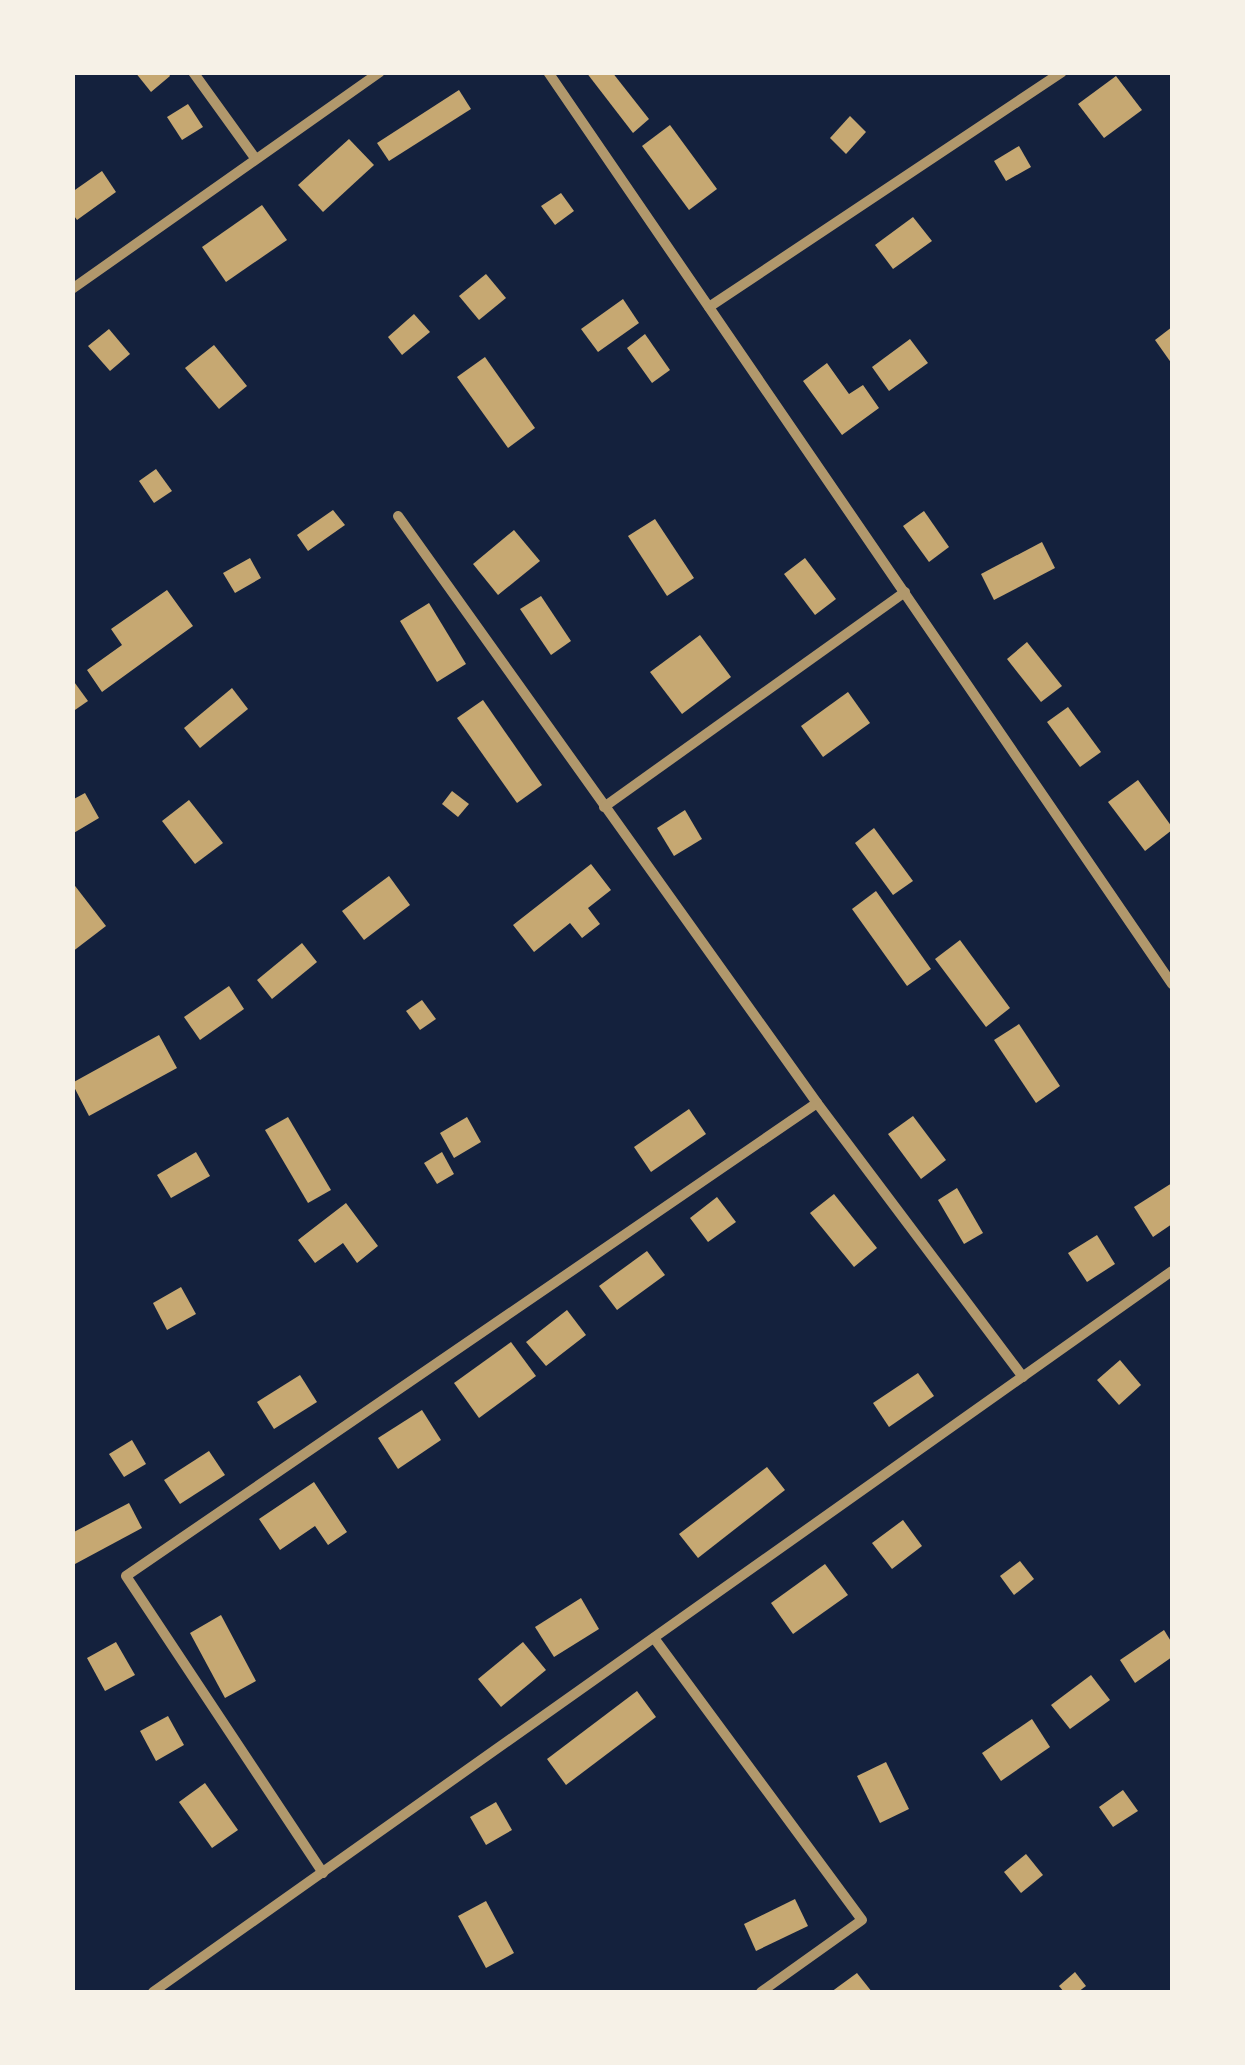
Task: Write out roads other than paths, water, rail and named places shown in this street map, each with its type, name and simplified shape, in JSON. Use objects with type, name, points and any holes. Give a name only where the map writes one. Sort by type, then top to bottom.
[{"type":"street","points":[[193,72],[256,158]]},
{"type":"street","points":[[72,289],[380,72]]},
{"type":"street","points":[[548,72],[1172,984]]},
{"type":"street","points":[[709,307],[1062,72]]},
{"type":"street","points":[[398,516],[817,1104],[1023,1377]]},
{"type":"street","points":[[604,807],[905,592]]},
{"type":"street","points":[[323,1873],[126,1576],[817,1104]]},
{"type":"street","points":[[154,1992],[1172,1271]]},
{"type":"street","points":[[654,1638],[862,1920],[761,1992]]}]
